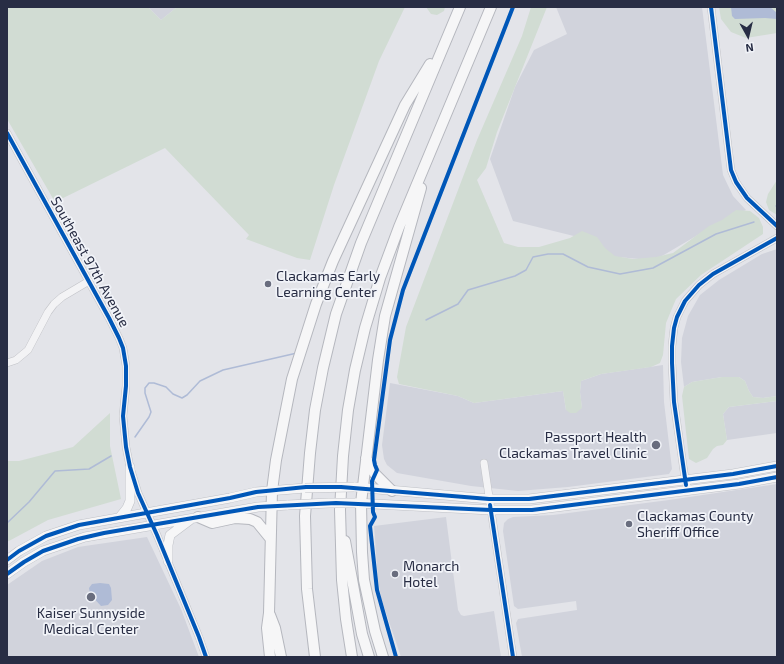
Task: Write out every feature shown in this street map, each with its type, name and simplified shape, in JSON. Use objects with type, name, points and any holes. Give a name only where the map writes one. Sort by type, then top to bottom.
[{"type":"highway","points":[[315,657],[307,588],[305,516],[315,410],[323,368],[336,314],[359,250],[460,7]]},
{"type":"highway","points":[[352,657],[342,580],[340,510],[343,456],[348,410],[355,370],[365,328],[380,278],[399,227],[491,7]]},
{"type":"highway","points":[[270,657],[267,628],[269,613],[272,490],[284,414],[300,352],[316,304],[348,225],[405,105],[448,35]]},
{"type":"highway","points":[[383,657],[375,631],[364,580],[358,488],[366,458],[385,316],[434,144]]},
{"type":"highway","points":[[366,458],[375,474],[392,491]]},
{"type":"highway","points":[[340,510],[362,634],[369,657]]},
{"type":"highway","points":[[195,518],[212,523],[236,518],[250,519],[260,525],[270,538]]},
{"type":"highway","points":[[269,613],[275,628],[281,657]]},
{"type":"main road","points":[[7,560],[32,543],[64,529],[80,524],[272,490],[324,487],[358,488],[489,499],[529,499],[748,472],[777,466]]},
{"type":"main road","points":[[119,518],[127,508],[130,501],[130,467]]},
{"type":"main road","points":[[7,574],[37,554],[71,541],[104,533],[271,506],[358,503],[491,510],[532,510],[688,491],[777,477]]},
{"type":"main road","points":[[565,507],[569,502],[584,499],[587,496],[587,493]]},
{"type":"main road","points":[[168,561],[168,545],[170,536],[195,518]]},
{"type":"street","points":[[711,7],[732,170],[736,182],[747,198],[777,226]]},
{"type":"street","name":"Southeast 97th Avenue","points":[[7,133],[109,318],[123,348],[127,380],[123,412],[127,454],[130,467],[138,493],[168,561],[206,657]]},
{"type":"street","points":[[688,491],[685,480],[674,402],[672,346],[677,317],[691,293],[708,278],[777,238]]},
{"type":"street","points":[[7,363],[16,360],[28,350],[48,312],[54,304],[62,297],[89,282]]},
{"type":"street","points":[[484,463],[513,657]]},
{"type":"shaded area","points":[[9,7],[148,7],[161,20],[177,7],[405,7],[379,61],[334,185],[310,260],[297,258],[246,239],[249,235],[165,148],[55,202],[7,119],[7,11]]},
{"type":"shaded area","points":[[148,7],[177,7],[161,20]]},
{"type":"shaded area","points":[[426,7],[445,7],[444,11],[437,15],[431,14]]},
{"type":"shaded area","points":[[531,7],[547,7],[497,132],[486,168],[477,180],[504,243],[518,247],[539,247],[570,238],[582,231],[597,237],[605,248],[615,256],[633,259],[656,257],[673,253],[709,226],[722,220],[736,210],[750,211],[759,218],[763,227],[763,234],[701,275],[676,299],[666,323],[663,355],[660,363],[651,367],[601,374],[581,381],[580,392],[582,408],[576,413],[570,413],[566,410],[563,391],[474,403],[458,396],[399,384],[397,377],[406,327],[477,140],[522,36]]},
{"type":"shaded area","points":[[556,7],[702,7],[723,175],[733,196],[746,210],[720,222],[662,256],[649,260],[598,255],[586,239],[513,221],[490,159],[515,87],[534,50],[567,34]]},
{"type":"shaded area","points":[[719,7],[777,7],[777,33],[746,38],[731,32],[721,19]]},
{"type":"shaded area","points":[[777,180],[777,215],[769,210],[766,202],[768,194]]},
{"type":"shaded area","points":[[777,249],[777,396],[763,398],[753,397],[745,381],[739,377],[722,377],[692,382],[684,387],[681,362],[682,338],[688,316],[700,295],[719,280],[762,254]]},
{"type":"shaded area","points":[[663,365],[664,402],[672,469],[669,474],[568,487],[518,491],[471,486],[397,473],[387,465],[384,459],[382,445],[390,383],[458,396],[474,403],[563,391],[566,410],[582,408],[580,392],[581,381],[601,374]]},
{"type":"shaded area","points":[[722,377],[739,377],[745,381],[753,397],[763,398],[777,396],[777,401],[729,407],[723,414],[727,440],[723,445],[717,446],[713,449],[707,458],[696,463],[689,459],[682,396],[684,387],[692,382]]},
{"type":"shaded area","points":[[777,401],[777,433],[727,440],[723,414],[729,407]]},
{"type":"shaded area","points":[[110,413],[110,446],[121,499],[48,520],[7,542],[7,461],[19,461],[73,447]]},
{"type":"shaded area","points":[[777,484],[777,657],[522,657],[516,623],[518,619],[577,610],[576,601],[518,609],[514,606],[503,531],[504,523],[508,519],[513,517],[553,515],[669,500]]},
{"type":"shaded area","points":[[446,517],[458,610],[461,615],[464,616],[494,611],[501,657],[401,657],[381,598],[374,526]]},
{"type":"shaded area","name":"Kaiser Sunnyside Medical Center","points":[[147,537],[181,609],[199,657],[7,657],[7,585],[42,561],[78,547]]},
{"type":"water","points":[[731,7],[770,7],[777,13],[777,19],[735,19],[732,16]]},
{"type":"water","points":[[92,584],[109,584],[111,588],[112,600],[108,605],[101,606],[90,594],[89,588]]},
{"type":"waterway","points":[[426,320],[458,304],[468,290],[515,276],[526,270],[533,257],[548,254],[563,254],[588,267],[620,274],[653,268],[716,234],[754,222]]},
{"type":"waterway","points":[[135,437],[151,412],[145,393],[145,388],[149,383],[166,387],[173,394],[182,398],[187,395],[200,381],[223,370],[297,353]]},
{"type":"waterway","points":[[7,523],[29,502],[55,471],[89,469],[111,456]]},
{"type":"cycle path","points":[[396,657],[377,590],[370,526],[375,517],[373,512],[372,481],[377,470],[374,460],[390,340],[403,290],[513,7]]},
{"type":"cycle path","points":[[711,7],[731,170],[736,182],[747,198],[777,226]]},
{"type":"cycle path","points":[[7,133],[109,318],[123,348],[126,366],[123,416],[126,447],[130,467],[138,493],[157,535],[206,657]]},
{"type":"cycle path","points":[[686,485],[674,402],[672,346],[677,317],[685,301],[699,285],[713,274],[777,238]]},
{"type":"cycle path","points":[[7,560],[19,551],[46,536],[79,525],[256,492],[306,487],[341,487],[489,499],[529,499],[733,474],[777,466]]},
{"type":"cycle path","points":[[7,574],[43,551],[78,539],[104,533],[258,507],[336,503],[491,510],[532,510],[739,484],[777,477]]},
{"type":"cycle path","points":[[490,505],[513,657]]},
{"type":"place","name":"Clackamas Early Learning Center","points":[[268,284]]},
{"type":"place","name":"Passport Health Clackamas Travel Clinic","points":[[656,445]]},
{"type":"place","name":"Clackamas County Sheriff Office","points":[[629,524]]},
{"type":"place","name":"Monarch Hotel","points":[[395,574]]},
{"type":"place","name":"Kaiser Sunnyside Medical Center","points":[[91,597]]}]
